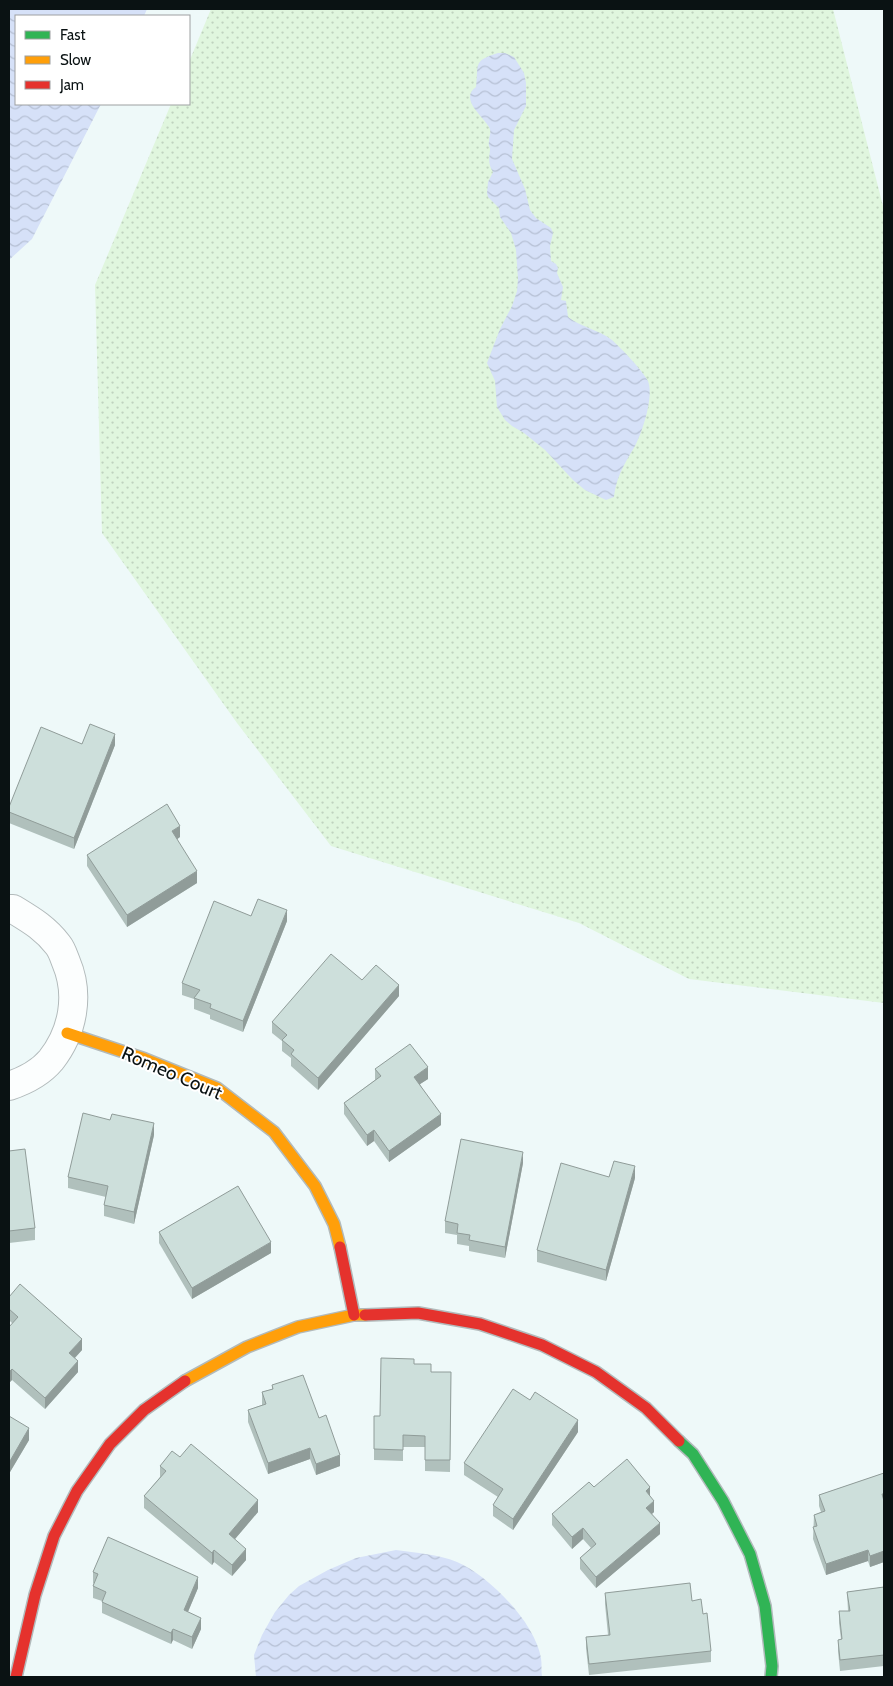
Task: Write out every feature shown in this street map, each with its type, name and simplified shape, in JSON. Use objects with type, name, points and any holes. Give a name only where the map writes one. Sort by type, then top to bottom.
[{"type":"street","points":[[9,908],[39,924],[59,946],[71,974],[74,1004],[67,1033],[50,1061],[25,1080],[9,1086]]},
{"type":"street","name":"Romeo Court","points":[[67,1033],[145,1059],[217,1088],[274,1132],[315,1186],[334,1224],[344,1260],[354,1316]]},
{"type":"street","points":[[16,1677],[35,1595],[54,1536],[77,1491],[110,1444],[144,1410],[188,1379],[247,1347],[298,1327],[354,1316],[418,1313],[480,1324],[557,1352],[596,1372],[646,1408],[693,1454],[723,1501],[750,1554],[765,1606],[772,1677]]},
{"type":"green space","points":[[211,9],[833,9],[884,210],[884,1003],[689,979],[579,923],[331,846],[237,723],[102,533],[95,285],[171,105],[190,105],[190,60]]},
{"type":"water","points":[[9,9],[147,9],[144,15],[15,15],[15,105],[100,105],[32,239],[9,260]]},
{"type":"water","points":[[498,53],[505,53],[514,57],[524,73],[526,106],[514,130],[512,159],[525,189],[530,210],[536,218],[551,228],[553,233],[550,246],[551,261],[558,268],[557,273],[563,287],[561,300],[566,301],[568,317],[612,340],[637,366],[648,381],[649,404],[642,430],[619,475],[614,497],[606,500],[585,490],[573,480],[545,450],[505,420],[497,407],[495,381],[487,363],[517,291],[516,250],[511,233],[500,217],[499,208],[488,197],[488,182],[493,172],[489,161],[490,131],[471,102],[470,97],[471,92],[476,87],[478,64],[484,58]]},
{"type":"water","points":[[396,1550],[450,1559],[470,1569],[496,1589],[520,1615],[530,1630],[541,1658],[542,1677],[256,1677],[254,1655],[262,1635],[275,1612],[289,1595],[299,1586],[328,1570],[356,1558]]},
{"type":"building","points":[[90,724],[115,734],[74,838],[9,812],[9,807],[41,727],[82,744]]},
{"type":"building","points":[[167,804],[180,826],[172,831],[197,871],[127,915],[87,855]]},
{"type":"building","points":[[258,899],[287,910],[243,1021],[210,1008],[211,1004],[194,998],[200,990],[182,983],[214,901],[251,916]]},
{"type":"building","points":[[331,954],[362,980],[376,965],[399,985],[318,1078],[291,1054],[294,1050],[282,1040],[287,1035],[272,1022]]},
{"type":"building","points":[[410,1044],[428,1067],[414,1077],[441,1114],[389,1151],[374,1130],[367,1135],[344,1103],[381,1076],[375,1069]]},
{"type":"building","points":[[83,1113],[110,1120],[112,1114],[154,1123],[134,1212],[104,1205],[108,1186],[68,1177]]},
{"type":"building","points":[[461,1139],[523,1152],[505,1247],[469,1240],[470,1235],[457,1233],[458,1224],[445,1221]]},
{"type":"building","points":[[25,1149],[35,1228],[9,1231],[9,1151]]},
{"type":"building","points":[[614,1161],[635,1166],[606,1270],[537,1250],[561,1163],[609,1177]]},
{"type":"building","points":[[238,1186],[271,1242],[192,1288],[159,1232]]},
{"type":"building","points":[[20,1284],[82,1339],[69,1353],[78,1361],[45,1398],[12,1369],[9,1372],[9,1327],[18,1317],[9,1309],[9,1297]]},
{"type":"building","points":[[381,1358],[414,1359],[414,1364],[431,1364],[431,1372],[451,1372],[450,1460],[425,1460],[425,1436],[403,1435],[403,1450],[374,1449],[374,1416],[380,1416]]},
{"type":"building","points":[[303,1375],[319,1418],[326,1415],[340,1455],[316,1464],[310,1448],[268,1463],[248,1410],[266,1404],[262,1392],[273,1389],[272,1385]]},
{"type":"building","points":[[513,1389],[530,1400],[535,1392],[578,1420],[513,1519],[493,1505],[503,1489],[464,1463]]},
{"type":"building","points":[[9,1416],[29,1428],[10,1461],[9,1460]]},
{"type":"building","points":[[191,1444],[258,1500],[229,1534],[246,1549],[232,1565],[214,1550],[212,1553],[144,1496],[166,1471],[160,1466],[172,1451],[180,1457]]},
{"type":"building","points":[[627,1459],[650,1487],[646,1491],[654,1501],[646,1508],[660,1523],[596,1577],[580,1558],[596,1544],[583,1528],[572,1537],[552,1514],[589,1482],[594,1487]]},
{"type":"building","points":[[884,1473],[884,1494],[882,1494],[884,1501],[884,1551],[870,1556],[868,1550],[826,1564],[813,1527],[817,1526],[814,1515],[825,1511],[819,1495]]},
{"type":"building","points":[[108,1537],[198,1577],[184,1610],[201,1618],[192,1637],[173,1629],[171,1633],[102,1602],[106,1592],[93,1586],[98,1574],[93,1572]]},
{"type":"building","points":[[690,1583],[692,1601],[701,1599],[703,1614],[707,1613],[711,1651],[589,1664],[586,1637],[610,1635],[605,1593]]},
{"type":"building","points":[[884,1587],[884,1655],[840,1660],[838,1640],[842,1639],[839,1611],[850,1611],[847,1592]]},
{"type":"traffic: fast","points":[[679,1441],[693,1454],[723,1501],[750,1554],[765,1606],[772,1666],[771,1677]]},
{"type":"traffic: slow","points":[[67,1033],[145,1059],[217,1088],[274,1132],[315,1186],[334,1224],[340,1247]]},
{"type":"traffic: slow","points":[[185,1381],[247,1347],[298,1327],[354,1315],[365,1315]]},
{"type":"traffic: jam","points":[[340,1247],[354,1315]]},
{"type":"traffic: jam","points":[[365,1315],[418,1313],[480,1324],[542,1345],[596,1372],[646,1408],[679,1441]]},
{"type":"traffic: jam","points":[[16,1677],[35,1595],[54,1536],[77,1491],[110,1444],[144,1410],[185,1381]]}]
